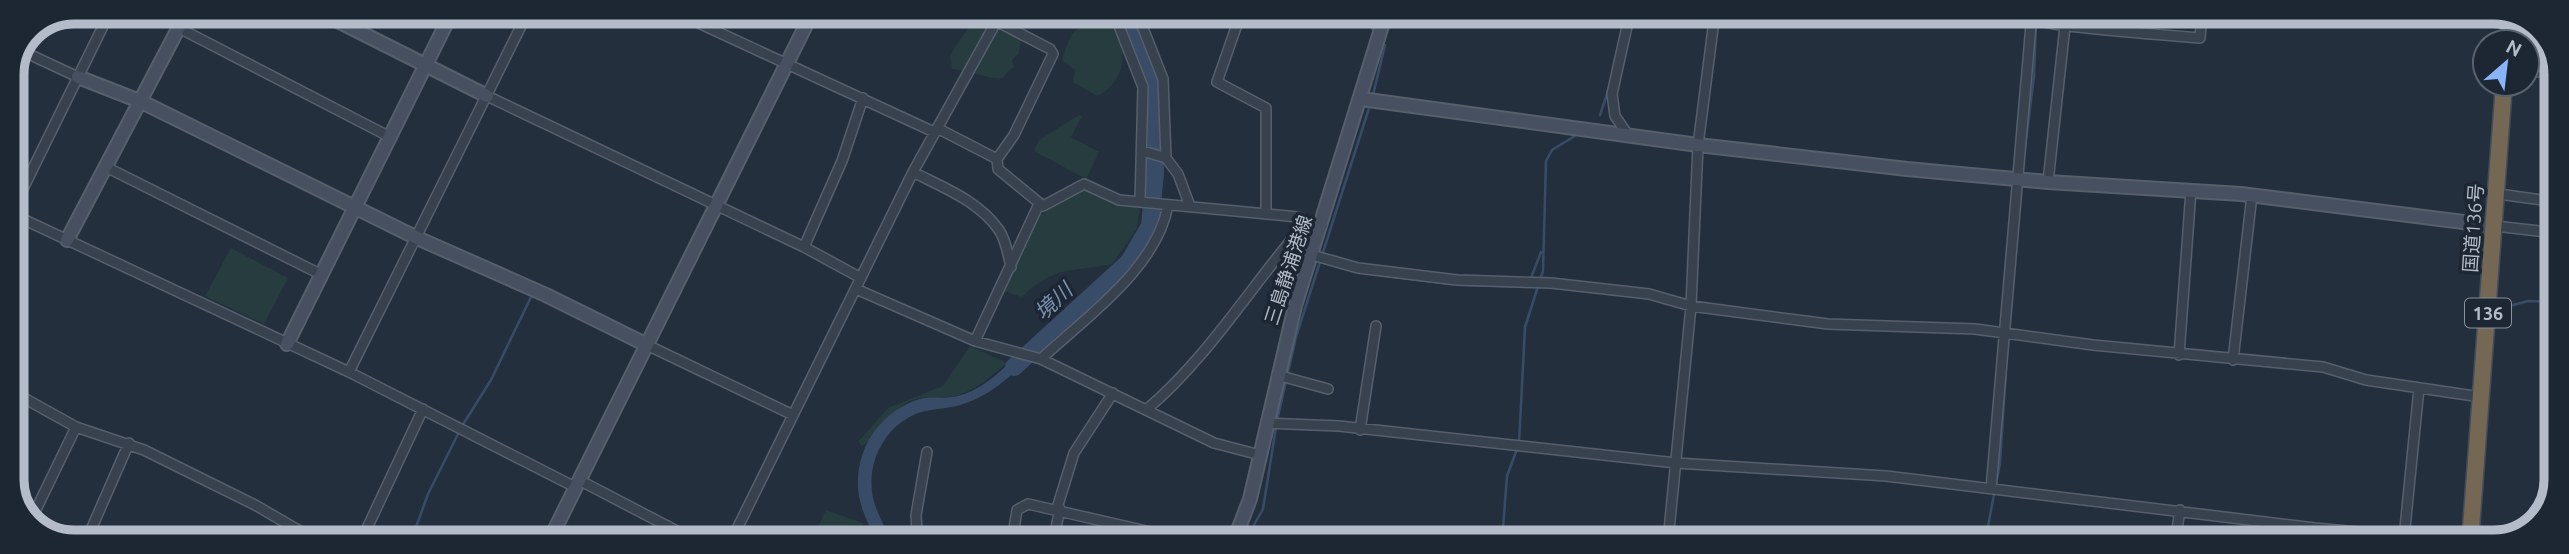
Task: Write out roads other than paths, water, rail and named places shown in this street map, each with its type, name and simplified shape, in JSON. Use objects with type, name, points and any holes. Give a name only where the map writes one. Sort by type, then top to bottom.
[{"type":"highway","name":"国道136号","points":[[2481,530],[2499,226],[2504,98]]},
{"type":"highway","name":"国道136号","points":[[2471,530],[2481,397],[2499,226],[2506,195],[2513,98]]},
{"type":"street","points":[[25,185],[104,24]]},
{"type":"street","points":[[67,240],[181,24]]},
{"type":"street","points":[[343,24],[425,66],[804,247],[861,278]]},
{"type":"street","points":[[287,344],[446,24]]},
{"type":"street","points":[[349,372],[522,24]]},
{"type":"street","points":[[701,24],[997,159]]},
{"type":"street","points":[[554,530],[806,24]]},
{"type":"street","points":[[736,530],[913,172],[994,24]]},
{"type":"street","points":[[1009,24],[1050,49],[1053,54],[1014,135],[997,159],[998,169],[1039,204],[1050,204],[1084,184],[1113,198],[1266,214],[1307,220],[1322,226]]},
{"type":"street","points":[[1118,24],[1141,79],[1145,151],[1143,202]]},
{"type":"street","points":[[1141,24],[1163,79],[1165,157]]},
{"type":"street","points":[[1237,24],[1217,82],[1266,108],[1266,214]]},
{"type":"street","name":"三島静浦港線","points":[[1238,530],[1250,499],[1278,375],[1312,255],[1368,100],[1385,24]]},
{"type":"street","points":[[1628,24],[1612,94],[1615,116],[1629,135]]},
{"type":"street","points":[[1669,530],[1691,306],[1698,145],[1714,24]]},
{"type":"street","points":[[1991,489],[2020,179],[2031,24]]},
{"type":"street","points":[[2057,24],[2200,38],[2201,24]]},
{"type":"street","points":[[2048,182],[2065,26]]},
{"type":"street","points":[[179,28],[390,136]]},
{"type":"street","points":[[29,54],[142,102],[354,208],[546,295],[793,415]]},
{"type":"street","points":[[804,247],[842,161],[863,98]]},
{"type":"street","points":[[1368,100],[1698,145],[2048,182],[2252,195],[2544,232]]},
{"type":"street","points":[[1145,151],[1165,157],[1178,174],[1190,206]]},
{"type":"street","points":[[106,167],[320,274]]},
{"type":"street","points":[[913,172],[960,195],[989,219],[1003,238],[1011,267]]},
{"type":"street","points":[[2179,355],[2191,190]]},
{"type":"street","points":[[2233,360],[2252,195]]},
{"type":"street","points":[[2506,195],[2544,200]]},
{"type":"street","points":[[975,341],[1039,204]]},
{"type":"street","points":[[1039,358],[1145,260],[1159,235],[1165,204]]},
{"type":"street","points":[[25,219],[675,530]]},
{"type":"street","points":[[1146,410],[1180,380],[1209,346],[1233,311],[1307,220]]},
{"type":"street","points":[[1312,255],[1358,268],[1457,280],[1551,283],[1649,294],[1691,306],[1828,324],[2004,333],[2179,355],[2323,366],[2359,379],[2481,397]]},
{"type":"street","points":[[856,289],[975,341],[1039,358],[1214,443],[1260,455]]},
{"type":"street","points":[[1360,430],[1376,327]]},
{"type":"street","points":[[1278,375],[1328,388]]},
{"type":"street","points":[[2405,530],[2419,388]]},
{"type":"street","points":[[1055,530],[1074,453],[1113,393]]},
{"type":"street","points":[[25,399],[76,427],[130,443],[255,505],[298,530]]},
{"type":"street","points":[[366,530],[423,409]]},
{"type":"street","points":[[1266,423],[1360,430],[1676,463],[1886,476],[2340,530]]},
{"type":"street","points":[[36,510],[76,427]]},
{"type":"street","points":[[91,530],[130,443]]},
{"type":"street","points":[[917,530],[916,515],[927,452]]},
{"type":"street","points":[[1014,530],[1016,514],[1021,506],[1058,509],[1145,530]]},
{"type":"street","points":[[2177,530],[2180,510]]},
{"type":"street","points":[[666,530],[668,526]]},
{"type":"water","points":[[1019,353],[1032,357],[984,395],[960,405],[918,413],[907,418],[889,434],[877,455],[872,479],[875,503],[886,530],[871,530],[860,501],[859,468],[863,452],[879,425],[905,405],[920,399],[962,395],[980,387]]},
{"type":"waterway","name":"境川","points":[[1014,367],[1129,262],[1150,226],[1155,173],[1153,81],[1129,24]]},
{"type":"waterway","points":[[1372,29],[1374,24]]},
{"type":"waterway","points":[[2024,156],[2034,76],[2036,24]]},
{"type":"waterway","points":[[1373,95],[1385,45]]},
{"type":"waterway","points":[[1600,115],[1609,88]]},
{"type":"waterway","points":[[1277,421],[1296,337],[1370,105]]},
{"type":"waterway","points":[[1519,443],[1525,327],[1543,271],[1546,161],[1552,150],[1578,134]]},
{"type":"waterway","points":[[1531,278],[1541,252]]},
{"type":"waterway","points":[[1370,274],[1451,284]]},
{"type":"waterway","points":[[1468,285],[1530,285]]},
{"type":"waterway","points":[[462,426],[491,380],[531,297]]},
{"type":"waterway","points":[[2506,307],[2528,301],[2544,302]]},
{"type":"waterway","points":[[1987,530],[2000,463],[2007,354]]},
{"type":"waterway","points":[[1251,530],[1263,509],[1276,427]]},
{"type":"waterway","points":[[415,530],[428,494],[459,432]]},
{"type":"waterway","points":[[1503,530],[1507,476],[1517,449]]}]
